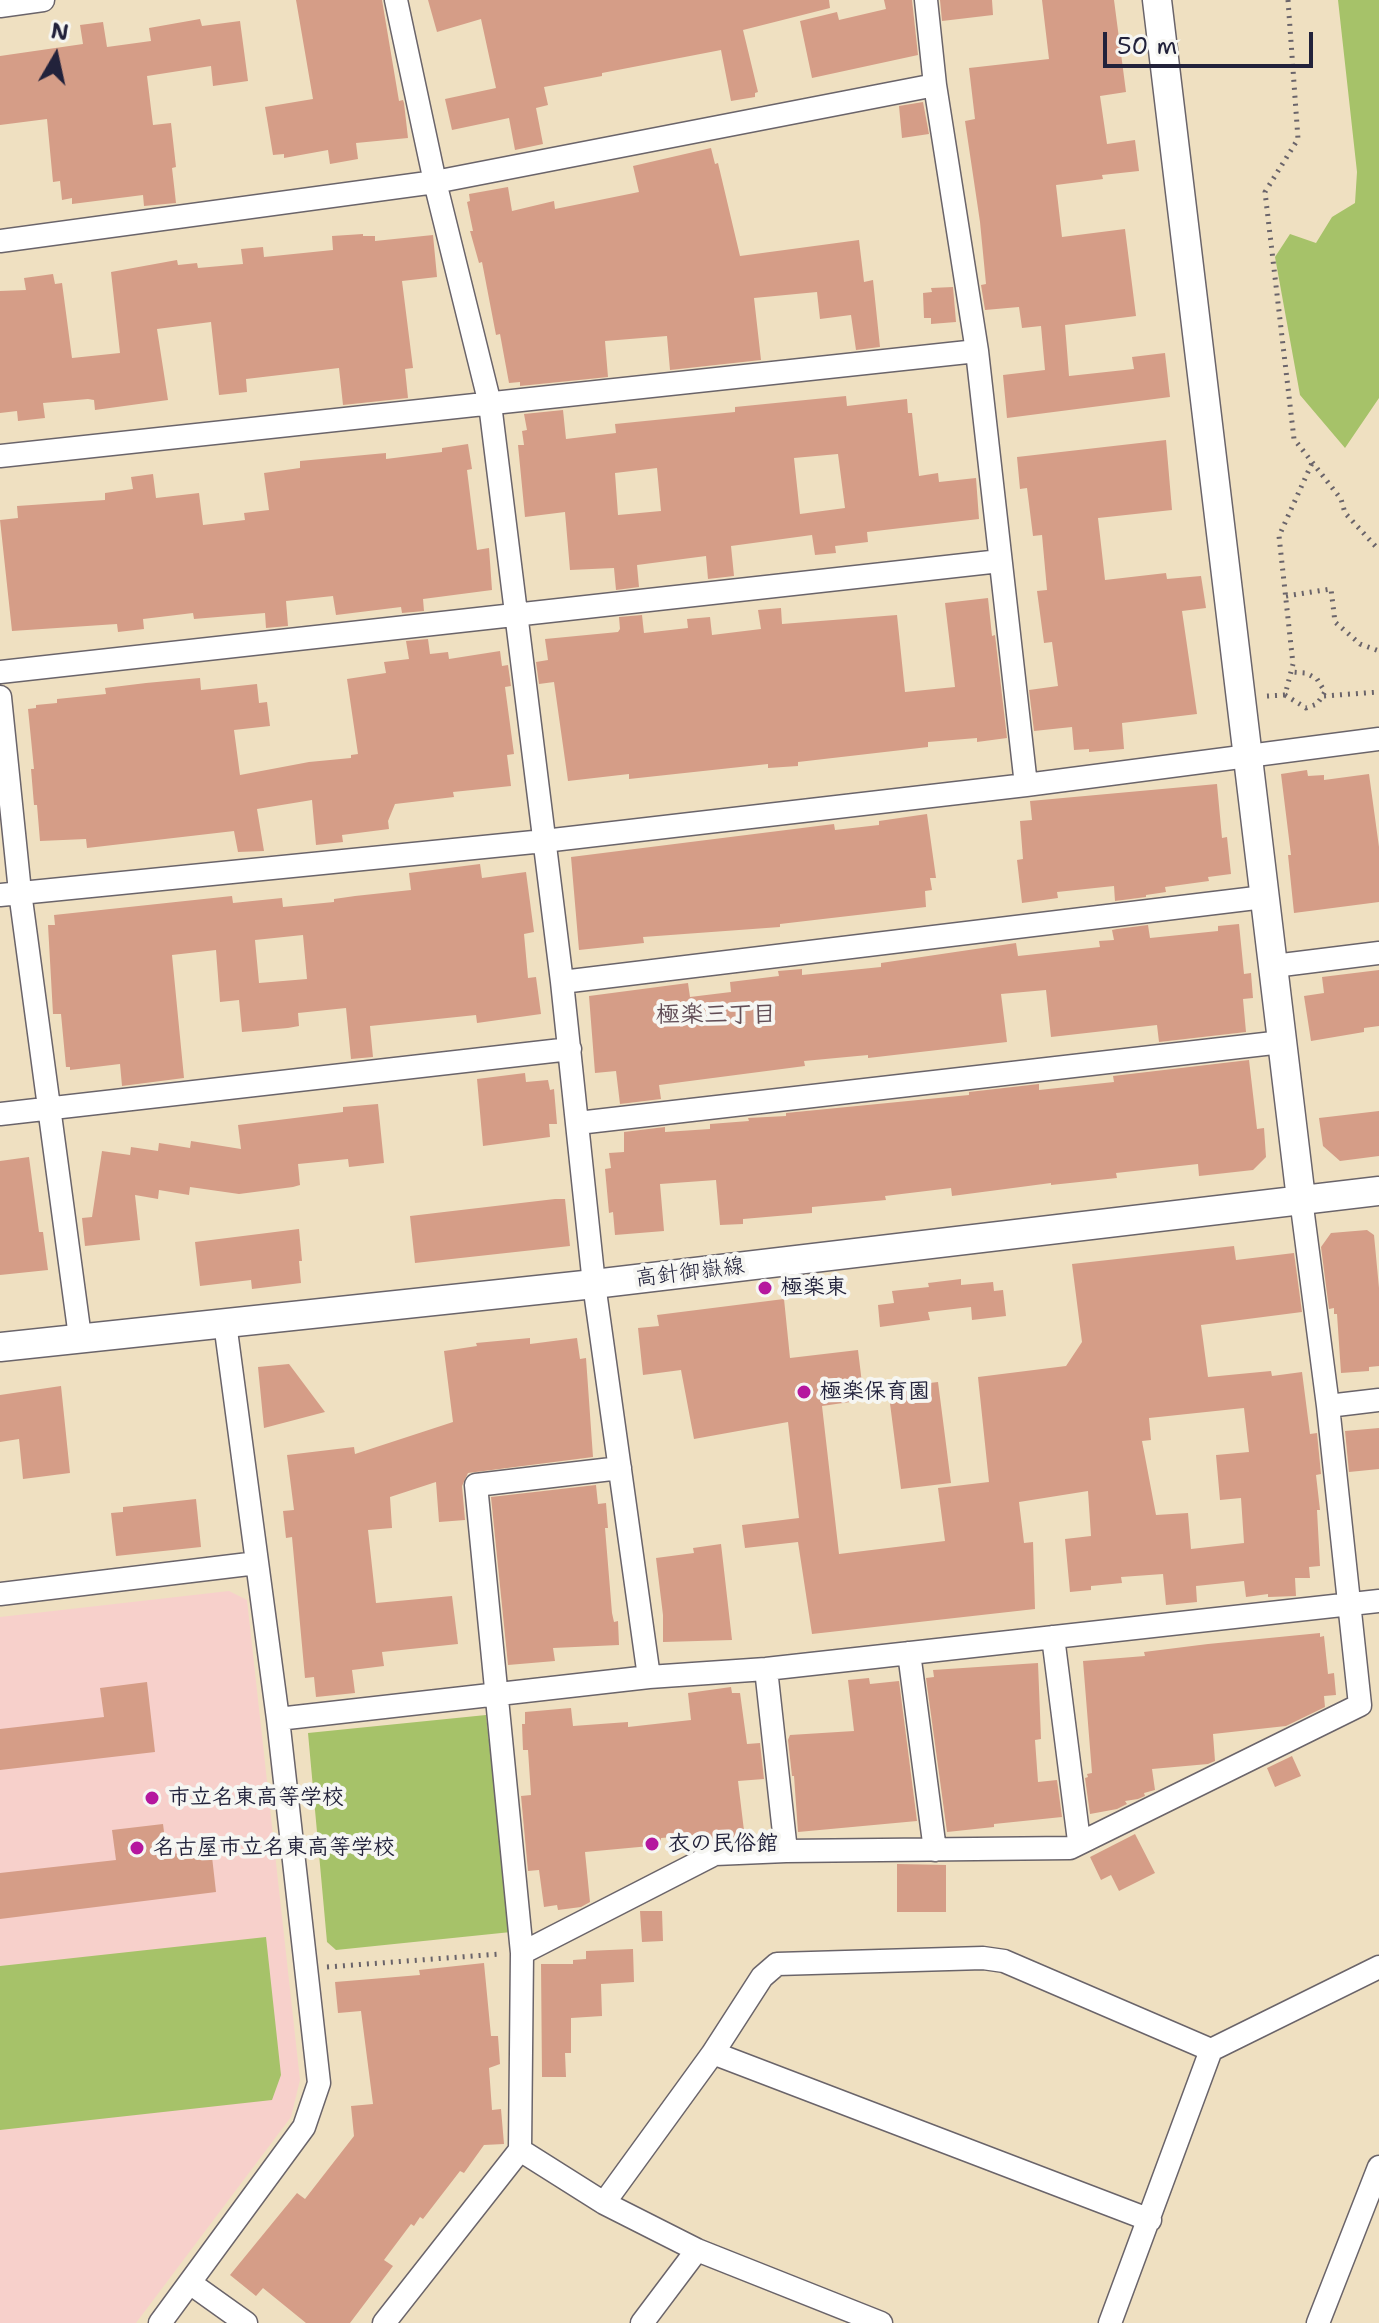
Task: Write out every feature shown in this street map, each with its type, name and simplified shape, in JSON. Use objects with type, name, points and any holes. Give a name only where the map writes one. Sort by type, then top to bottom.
[{"type":"street","points":[[0,6],[43,0]]},
{"type":"street","points":[[396,0],[435,182],[490,404],[570,1049],[594,1284],[649,1677]]},
{"type":"street","points":[[926,0],[935,85],[977,351],[1026,785]]},
{"type":"street","points":[[522,1953],[715,1854],[1070,1848],[1360,1705],[1328,1406],[1246,755],[1157,0]]},
{"type":"street","points":[[0,241],[435,182],[935,85]]},
{"type":"street","points":[[0,456],[977,351]]},
{"type":"street","points":[[0,672],[1000,561]]},
{"type":"street","points":[[0,697],[10,893],[47,1109],[80,1337]]},
{"type":"street","points":[[10,893],[544,841],[1026,785],[1379,739]]},
{"type":"street","points":[[562,982],[1264,897]]},
{"type":"street","points":[[1274,966],[1379,953]]},
{"type":"street","points":[[578,1123],[1282,1042]]},
{"type":"street","points":[[0,1114],[570,1049]]},
{"type":"street","name":"高針御嶽線","points":[[0,1347],[594,1284],[1379,1191]]},
{"type":"street","points":[[160,2323],[304,2127],[319,2083],[278,1719],[225,1323]]},
{"type":"street","points":[[1328,1406],[1379,1400]]},
{"type":"street","points":[[384,2323],[520,2150],[522,1953],[476,1485],[620,1468]]},
{"type":"street","points":[[0,1594],[257,1563]]},
{"type":"street","points":[[278,1719],[1379,1601]]},
{"type":"street","points":[[1053,1637],[1079,1841]]},
{"type":"street","points":[[909,1653],[935,1850]]},
{"type":"street","points":[[766,1669],[786,1851]]},
{"type":"street","points":[[604,2203],[713,2053],[762,1977],[777,1964],[983,1958],[1004,1961],[1211,2050]]},
{"type":"street","points":[[1110,2323],[1211,2050],[1379,1967]]},
{"type":"street","points":[[713,2053],[1150,2220]]},
{"type":"street","points":[[520,2150],[604,2203],[697,2250],[881,2323]]},
{"type":"street","points":[[1318,2323],[1379,2167]]},
{"type":"street","points":[[642,2323],[697,2250]]},
{"type":"street","points":[[190,2283],[246,2323]]},
{"type":"path","points":[[1288,0],[1298,139],[1265,192],[1294,439],[1341,499],[1345,513],[1379,550]]},
{"type":"path","points":[[1285,695],[1293,664],[1279,536],[1312,463]]},
{"type":"path","points":[[1286,596],[1331,589],[1335,622],[1360,644],[1379,651]]},
{"type":"path","points":[[1261,697],[1285,695],[1306,708],[1317,704],[1325,692],[1317,679],[1306,673],[1291,672]]},
{"type":"path","points":[[1323,696],[1379,692]]},
{"type":"path","points":[[306,1969],[522,1953]]},
{"type":"shaded area","name":"名古屋市立名東高等学校","points":[[229,1591],[247,1600],[300,2080],[291,2117],[136,2323],[0,2323],[0,1617]]},
{"type":"green space","points":[[1338,0],[1379,0],[1379,398],[1345,448],[1300,395],[1275,257],[1290,234],[1316,243],[1332,217],[1355,203],[1357,172]]},
{"type":"green space","points":[[486,1715],[511,1932],[336,1950],[327,1942],[308,1733]]},
{"type":"green space","points":[[266,1937],[281,2075],[272,2100],[0,2130],[0,1966]]},
{"type":"building","points":[[296,0],[382,0],[399,101],[403,100],[404,103],[408,138],[356,143],[358,159],[330,164],[328,150],[284,158],[284,154],[273,155],[265,107],[313,99]]},
{"type":"building","points":[[428,0],[829,0],[830,8],[743,30],[758,92],[755,97],[731,101],[721,50],[602,73],[602,76],[544,87],[548,105],[536,108],[543,144],[515,150],[509,118],[452,130],[445,99],[496,88],[481,19],[437,32]]},
{"type":"building","points":[[884,0],[912,0],[918,55],[812,78],[800,21],[837,12],[839,20],[886,9]]},
{"type":"building","points":[[940,0],[992,0],[993,15],[942,21]]},
{"type":"building","points":[[1042,0],[1114,0],[1126,92],[1100,96],[1107,144],[1135,140],[1139,171],[1056,185],[1062,237],[1125,229],[1136,316],[1065,325],[1069,376],[1134,369],[1132,357],[1165,353],[1170,397],[1007,418],[1003,375],[1045,370],[1041,326],[1022,328],[1019,307],[985,310],[981,285],[986,284],[980,222],[965,121],[975,119],[969,68],[1049,59]]},
{"type":"building","points":[[200,19],[202,26],[240,21],[248,81],[213,86],[211,66],[147,76],[153,125],[171,123],[176,203],[144,206],[143,195],[72,204],[72,198],[62,200],[60,181],[53,182],[47,119],[0,125],[0,56],[83,44],[80,25],[103,22],[107,47],[151,41],[149,28]]},
{"type":"building","points":[[923,102],[929,134],[902,138],[899,106]]},
{"type":"building","points":[[711,148],[715,164],[718,163],[740,256],[859,240],[864,282],[873,280],[880,347],[856,350],[851,315],[820,319],[817,292],[754,298],[761,360],[670,370],[667,336],[605,341],[608,377],[520,386],[520,382],[509,383],[482,262],[479,263],[470,231],[473,231],[467,202],[470,201],[469,194],[508,187],[512,211],[554,201],[555,209],[639,192],[633,166]]},
{"type":"building","points":[[433,235],[437,277],[402,281],[413,368],[405,369],[408,398],[343,405],[339,368],[246,379],[247,392],[219,395],[211,322],[157,329],[168,400],[95,410],[94,400],[88,399],[43,403],[45,418],[18,421],[17,411],[0,413],[0,291],[26,290],[24,278],[53,274],[55,284],[62,283],[72,358],[120,353],[111,272],[177,260],[178,265],[197,263],[198,268],[243,264],[241,249],[263,247],[264,257],[333,250],[332,236],[375,236],[375,241]]},
{"type":"building","points":[[953,287],[956,322],[931,324],[931,318],[924,318],[923,293],[932,292],[931,288]]},
{"type":"building","points":[[846,396],[847,406],[907,399],[908,413],[912,413],[919,476],[938,473],[939,482],[976,478],[979,519],[867,532],[868,542],[835,546],[836,553],[815,555],[812,535],[731,546],[734,576],[708,579],[706,556],[637,565],[639,587],[616,590],[614,568],[570,570],[565,512],[525,517],[518,445],[524,445],[522,431],[527,430],[524,414],[563,410],[566,439],[616,433],[615,424],[735,412],[735,407]],"holes":[[[838,454],[845,508],[800,514],[794,458]],[[657,468],[661,511],[618,515],[615,473]]]},
{"type":"building","points":[[1166,440],[1172,510],[1098,518],[1105,580],[1166,573],[1167,579],[1201,576],[1206,608],[1182,611],[1197,714],[1122,723],[1124,749],[1074,750],[1072,727],[1034,731],[1029,690],[1058,686],[1052,642],[1044,643],[1037,591],[1047,590],[1042,535],[1033,536],[1027,488],[1020,489],[1017,457]]},
{"type":"building","points":[[468,444],[472,469],[467,470],[477,550],[489,548],[492,590],[423,599],[424,611],[402,613],[401,607],[336,615],[333,596],[286,601],[288,626],[266,628],[265,613],[194,619],[193,613],[143,619],[144,629],[118,632],[117,624],[12,631],[0,520],[18,518],[17,506],[105,500],[105,493],[133,489],[131,477],[153,474],[156,498],[199,493],[203,525],[245,520],[244,513],[269,510],[264,473],[300,468],[300,461],[386,453],[386,459],[442,452],[442,448]]},
{"type":"building","points":[[988,598],[1007,738],[977,742],[977,738],[928,742],[928,747],[798,762],[798,766],[768,768],[768,764],[629,779],[629,774],[568,781],[554,682],[539,684],[536,662],[548,660],[545,639],[618,632],[619,617],[642,615],[644,633],[688,628],[687,619],[710,617],[712,635],[761,629],[758,610],[781,608],[782,624],[897,615],[905,692],[955,687],[945,603]]},
{"type":"building","points":[[428,639],[430,654],[448,652],[449,659],[500,651],[502,666],[508,665],[511,686],[505,687],[514,754],[507,755],[511,786],[453,792],[454,797],[395,804],[388,821],[389,829],[342,835],[343,842],[316,845],[312,800],[257,809],[264,851],[238,852],[234,831],[87,848],[86,839],[40,841],[37,805],[34,805],[28,709],[57,703],[57,699],[106,694],[105,688],[146,683],[200,678],[201,690],[257,684],[259,703],[267,702],[270,726],[234,730],[240,775],[309,762],[351,758],[351,755],[358,754],[347,679],[386,673],[384,662],[409,659],[406,641]]},
{"type":"building","points":[[1307,770],[1308,776],[1324,775],[1324,780],[1369,774],[1379,847],[1379,902],[1294,913],[1288,855],[1291,855],[1281,774]]},
{"type":"building","points":[[1217,784],[1222,838],[1227,837],[1231,874],[1208,877],[1209,881],[1165,887],[1166,892],[1146,897],[1115,901],[1114,886],[1057,892],[1058,898],[1022,903],[1017,860],[1023,859],[1020,821],[1032,820],[1030,801]]},
{"type":"building","points":[[927,814],[936,878],[930,878],[932,890],[925,891],[926,907],[780,924],[780,927],[643,937],[644,943],[579,950],[571,857],[834,824],[835,830],[879,825],[879,821]]},
{"type":"building","points":[[480,864],[482,878],[526,872],[534,932],[524,934],[528,978],[536,977],[541,1014],[477,1023],[476,1015],[370,1026],[373,1057],[351,1059],[346,1008],[298,1013],[299,1026],[242,1032],[239,1000],[220,1002],[216,950],[172,955],[184,1078],[122,1086],[120,1064],[70,1070],[66,1067],[61,1014],[53,1014],[48,925],[55,925],[54,915],[232,896],[233,903],[282,898],[283,907],[334,902],[334,899],[411,890],[409,873]],"holes":[[[303,935],[307,979],[259,983],[255,940]]]},
{"type":"building","points":[[1239,924],[1244,974],[1251,973],[1253,998],[1243,999],[1246,1032],[1159,1042],[1157,1025],[1051,1037],[1046,990],[1001,994],[1007,1042],[868,1058],[868,1055],[804,1061],[805,1066],[659,1085],[661,1099],[620,1104],[616,1071],[595,1073],[589,996],[688,983],[690,997],[731,992],[730,982],[779,976],[778,971],[802,969],[802,975],[881,967],[881,963],[1016,943],[1018,956],[1100,947],[1099,941],[1114,940],[1112,930],[1117,929],[1148,925],[1150,938],[1218,931],[1218,926]]},
{"type":"building","points":[[1379,970],[1379,1026],[1364,1028],[1364,1032],[1311,1041],[1304,996],[1324,993],[1322,977]]},
{"type":"building","points":[[1249,1060],[1257,1129],[1264,1128],[1266,1157],[1253,1170],[1199,1176],[1198,1164],[1116,1173],[1117,1178],[952,1196],[951,1188],[885,1196],[886,1200],[812,1207],[812,1213],[743,1219],[743,1224],[720,1225],[716,1180],[660,1184],[664,1231],[615,1235],[613,1212],[609,1213],[605,1169],[611,1168],[609,1153],[624,1152],[624,1132],[665,1127],[665,1132],[710,1129],[710,1124],[786,1116],[786,1113],[969,1095],[969,1092],[1039,1084],[1039,1090],[1114,1082],[1113,1076]]},
{"type":"building","points":[[525,1073],[526,1082],[548,1080],[550,1090],[554,1089],[557,1124],[549,1124],[550,1137],[483,1146],[477,1079]]},
{"type":"building","points":[[378,1104],[384,1163],[349,1167],[348,1159],[298,1164],[300,1185],[239,1194],[190,1187],[189,1195],[159,1190],[158,1199],[135,1195],[140,1240],[85,1246],[82,1218],[92,1217],[102,1151],[130,1155],[131,1147],[158,1151],[159,1143],[190,1148],[191,1141],[241,1149],[238,1125],[343,1112],[343,1107]]},
{"type":"building","points":[[1379,1111],[1379,1156],[1340,1161],[1323,1146],[1319,1118]]},
{"type":"building","points":[[29,1157],[39,1232],[43,1232],[48,1270],[0,1275],[0,1161]]},
{"type":"building","points":[[565,1199],[570,1246],[415,1263],[410,1216]]},
{"type":"building","points":[[299,1229],[301,1283],[252,1289],[251,1280],[200,1286],[195,1242]]},
{"type":"building","points":[[1367,1230],[1374,1235],[1379,1288],[1379,1366],[1369,1367],[1369,1371],[1341,1373],[1337,1314],[1334,1314],[1334,1308],[1329,1309],[1321,1247],[1331,1233]]},
{"type":"building","points":[[1234,1246],[1236,1260],[1294,1253],[1302,1312],[1201,1325],[1208,1377],[1271,1371],[1272,1376],[1302,1372],[1310,1434],[1317,1433],[1321,1474],[1316,1475],[1320,1510],[1317,1510],[1320,1566],[1309,1567],[1310,1578],[1295,1578],[1296,1596],[1268,1597],[1268,1594],[1246,1597],[1244,1581],[1196,1586],[1197,1602],[1166,1605],[1163,1574],[1121,1577],[1122,1583],[1070,1592],[1065,1539],[1091,1536],[1088,1491],[1019,1502],[1024,1543],[1033,1542],[1035,1609],[812,1634],[798,1542],[745,1548],[742,1525],[799,1518],[788,1422],[694,1439],[681,1370],[643,1375],[638,1328],[659,1326],[657,1315],[784,1299],[790,1358],[858,1350],[864,1400],[822,1406],[839,1554],[945,1541],[938,1488],[989,1482],[978,1377],[1066,1366],[1082,1342],[1072,1264]],"holes":[[[1244,1408],[1249,1452],[1216,1455],[1220,1500],[1241,1498],[1244,1543],[1191,1549],[1188,1513],[1156,1515],[1142,1441],[1151,1440],[1149,1418]]]},
{"type":"building","points":[[961,1279],[961,1285],[993,1282],[994,1291],[1003,1290],[1006,1316],[972,1320],[971,1307],[928,1312],[930,1320],[880,1327],[878,1305],[894,1303],[892,1291]]},
{"type":"building","points":[[530,1338],[530,1344],[577,1338],[580,1359],[586,1358],[593,1457],[468,1473],[462,1486],[465,1520],[439,1522],[436,1482],[390,1497],[392,1528],[368,1530],[376,1603],[452,1596],[458,1644],[382,1652],[384,1666],[352,1670],[355,1693],[316,1697],[314,1677],[305,1678],[292,1537],[286,1538],[283,1511],[294,1510],[287,1455],[354,1447],[355,1454],[453,1422],[444,1351],[477,1346],[476,1343]]},
{"type":"building","points":[[289,1364],[325,1412],[264,1428],[258,1367]]},
{"type":"building","points":[[938,1382],[951,1483],[901,1489],[888,1388]]},
{"type":"building","points":[[61,1386],[70,1473],[23,1479],[19,1439],[0,1442],[0,1395]]},
{"type":"building","points":[[1379,1428],[1379,1469],[1349,1472],[1345,1431]]},
{"type":"building","points":[[596,1485],[598,1504],[606,1503],[612,1613],[614,1622],[618,1621],[619,1645],[553,1648],[555,1661],[508,1665],[491,1497]]},
{"type":"building","points":[[196,1499],[201,1547],[116,1556],[111,1513],[123,1512],[123,1507]]},
{"type":"building","points":[[721,1544],[732,1640],[663,1642],[656,1558],[694,1553],[693,1548]]},
{"type":"building","points":[[1320,1633],[1320,1637],[1324,1636],[1328,1674],[1334,1673],[1336,1695],[1324,1696],[1325,1707],[1286,1726],[1213,1734],[1215,1761],[1152,1769],[1155,1790],[1144,1793],[1145,1796],[1138,1799],[1125,1801],[1127,1804],[1117,1809],[1090,1814],[1085,1778],[1092,1773],[1083,1661]]},
{"type":"building","points":[[1038,1663],[1041,1739],[1035,1740],[1038,1782],[1057,1780],[1062,1817],[947,1832],[926,1678],[934,1677],[933,1670]]},
{"type":"building","points":[[869,1678],[870,1684],[899,1681],[917,1821],[798,1832],[788,1740],[790,1735],[854,1731],[848,1680]]},
{"type":"building","points":[[147,1682],[155,1752],[0,1770],[0,1729],[104,1717],[100,1688]]},
{"type":"building","points":[[731,1687],[732,1693],[740,1693],[747,1744],[760,1743],[764,1779],[738,1781],[745,1839],[710,1841],[709,1834],[661,1838],[661,1845],[585,1852],[590,1902],[581,1907],[558,1910],[557,1905],[544,1907],[539,1870],[528,1871],[521,1796],[531,1795],[528,1750],[523,1750],[525,1712],[571,1708],[573,1726],[628,1722],[628,1727],[691,1720],[688,1693]]},
{"type":"building","points":[[1292,1756],[1301,1776],[1275,1787],[1267,1768]]},
{"type":"building","points":[[163,1824],[167,1855],[211,1848],[216,1892],[0,1919],[0,1873],[116,1860],[112,1830]]},
{"type":"building","points":[[1135,1834],[1155,1873],[1119,1891],[1111,1875],[1101,1880],[1090,1857]]},
{"type":"building","points":[[897,1864],[946,1865],[946,1912],[897,1912]]},
{"type":"building","points":[[640,1911],[662,1911],[663,1941],[642,1942]]},
{"type":"building","points":[[633,1949],[634,1982],[601,1984],[602,2016],[571,2018],[571,2053],[565,2053],[566,2077],[542,2077],[541,1964],[573,1964],[573,1960],[586,1959],[586,1951]]},
{"type":"building","points":[[484,1963],[491,2036],[498,2036],[500,2064],[489,2068],[492,2110],[501,2109],[504,2144],[484,2145],[423,2219],[420,2217],[414,2226],[411,2224],[384,2260],[393,2266],[350,2323],[306,2323],[263,2288],[256,2296],[230,2275],[297,2193],[305,2199],[354,2136],[351,2106],[373,2104],[361,2011],[338,2013],[335,1982],[420,1975],[419,1970]]},
{"type":"place","name":"極楽東","points":[[765,1288]]},
{"type":"place","name":"極楽保育園","points":[[804,1392]]},
{"type":"place","name":"市立名東高等学校","points":[[152,1798]]},
{"type":"place","name":"衣の民俗館","points":[[652,1844]]},
{"type":"place","name":"名古屋市立名東高等学校","points":[[137,1848]]},
{"type":"district","name":"極楽三丁目","points":[[716,1016]]}]
